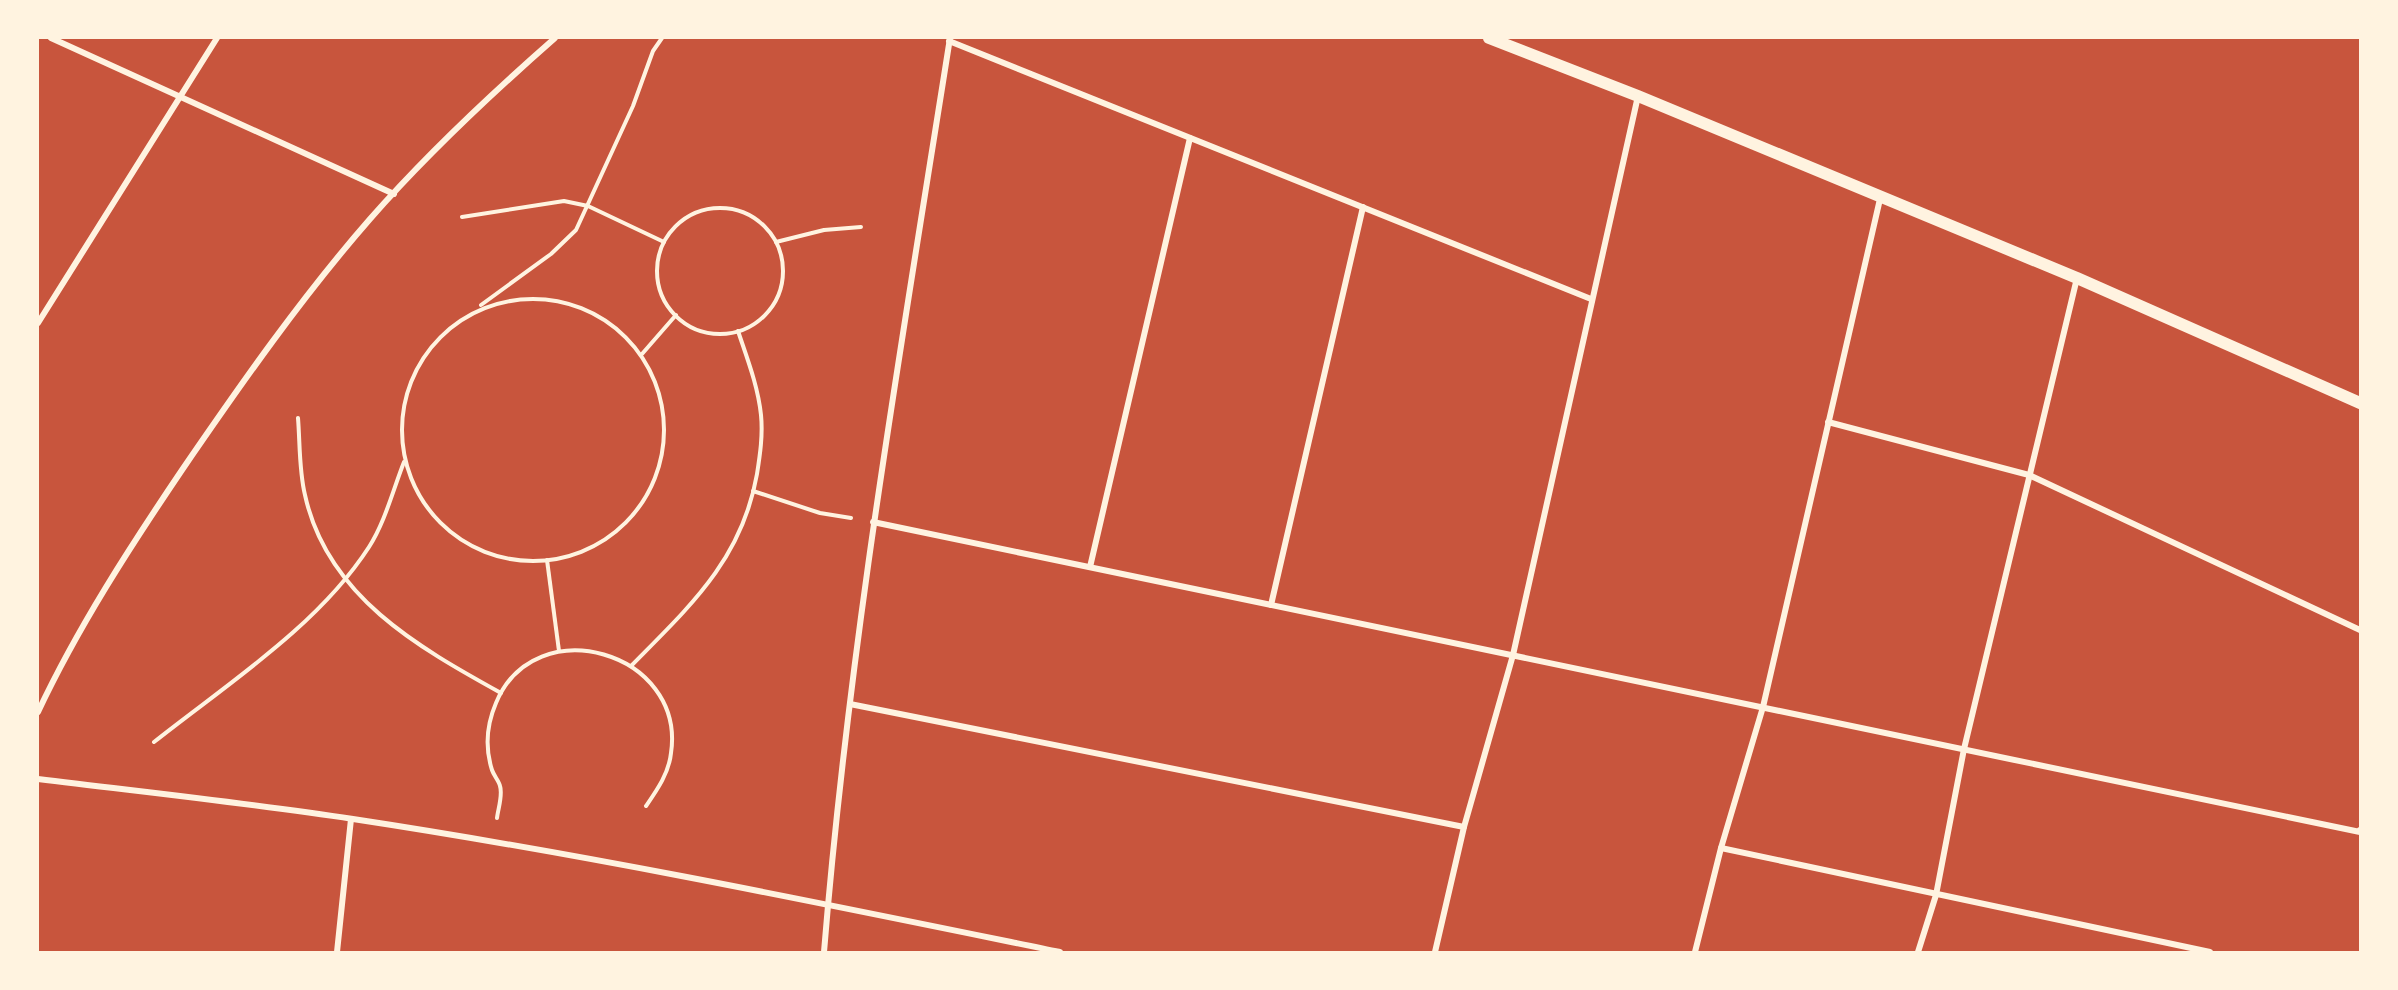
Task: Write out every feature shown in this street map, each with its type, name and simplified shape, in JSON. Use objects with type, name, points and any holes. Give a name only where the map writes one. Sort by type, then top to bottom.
[{"type":"main road","points":[[1489,38],[1638,96],[1880,199],[2077,278],[2361,403]]},
{"type":"street","points":[[51,38],[394,194]]},
{"type":"street","points":[[38,323],[217,38]]},
{"type":"street","points":[[38,712],[56,674],[144,526],[254,365],[370,219],[480,104],[555,38]]},
{"type":"street","points":[[824,952],[850,704],[873,522],[950,39],[1591,299]]},
{"type":"street","points":[[1436,952],[1464,826],[1513,655],[1638,96]]},
{"type":"street","points":[[1090,567],[1190,138]]},
{"type":"street","points":[[1695,952],[1721,848],[1763,707],[1880,199]]},
{"type":"street","points":[[1271,605],[1363,207]]},
{"type":"street","points":[[1918,952],[1936,895],[1964,749],[2077,278]]},
{"type":"street","points":[[1828,422],[2029,475],[2361,630]]},
{"type":"street","points":[[873,522],[2360,832],[2361,830]]},
{"type":"street","points":[[850,704],[1464,826]]},
{"type":"street","points":[[38,779],[351,819],[495,843],[828,905],[1060,952]]},
{"type":"street","points":[[337,952],[351,819]]},
{"type":"street","points":[[1721,848],[2210,952]]},
{"type":"path","points":[[477,308],[522,296],[568,301],[609,322],[642,354],[659,392],[665,433],[657,474],[638,511],[608,539],[570,557],[528,562],[488,554],[451,534],[423,504],[404,462],[400,416],[414,375],[443,335],[477,308],[551,254],[576,230],[633,106],[652,51],[662,38]]},
{"type":"path","points":[[462,217],[564,201],[588,206],[664,242]]},
{"type":"path","points":[[708,208],[730,208],[750,215],[768,229],[776,243],[783,265],[782,285],[774,303],[762,319],[738,331],[706,333],[687,324],[676,315],[661,293],[657,271],[660,250],[671,230],[687,216],[708,208]]},
{"type":"path","points":[[776,243],[824,230],[861,227]]},
{"type":"path","points":[[642,354],[676,315]]},
{"type":"path","points":[[631,666],[695,600],[738,540],[753,491],[761,450],[761,415],[738,331]]},
{"type":"path","points":[[298,418],[304,494],[318,538],[345,579],[378,615],[425,651],[501,693]]},
{"type":"path","points":[[154,742],[289,635],[345,579],[370,546],[404,462]]},
{"type":"path","points":[[753,491],[820,513],[873,522]]},
{"type":"path","points":[[547,560],[559,651]]},
{"type":"path","points":[[495,843],[501,787],[492,772],[488,750],[488,729],[496,702],[511,679],[532,661],[559,651],[586,649],[615,656],[640,672],[659,695],[670,723],[672,752],[663,781],[646,806]]}]
